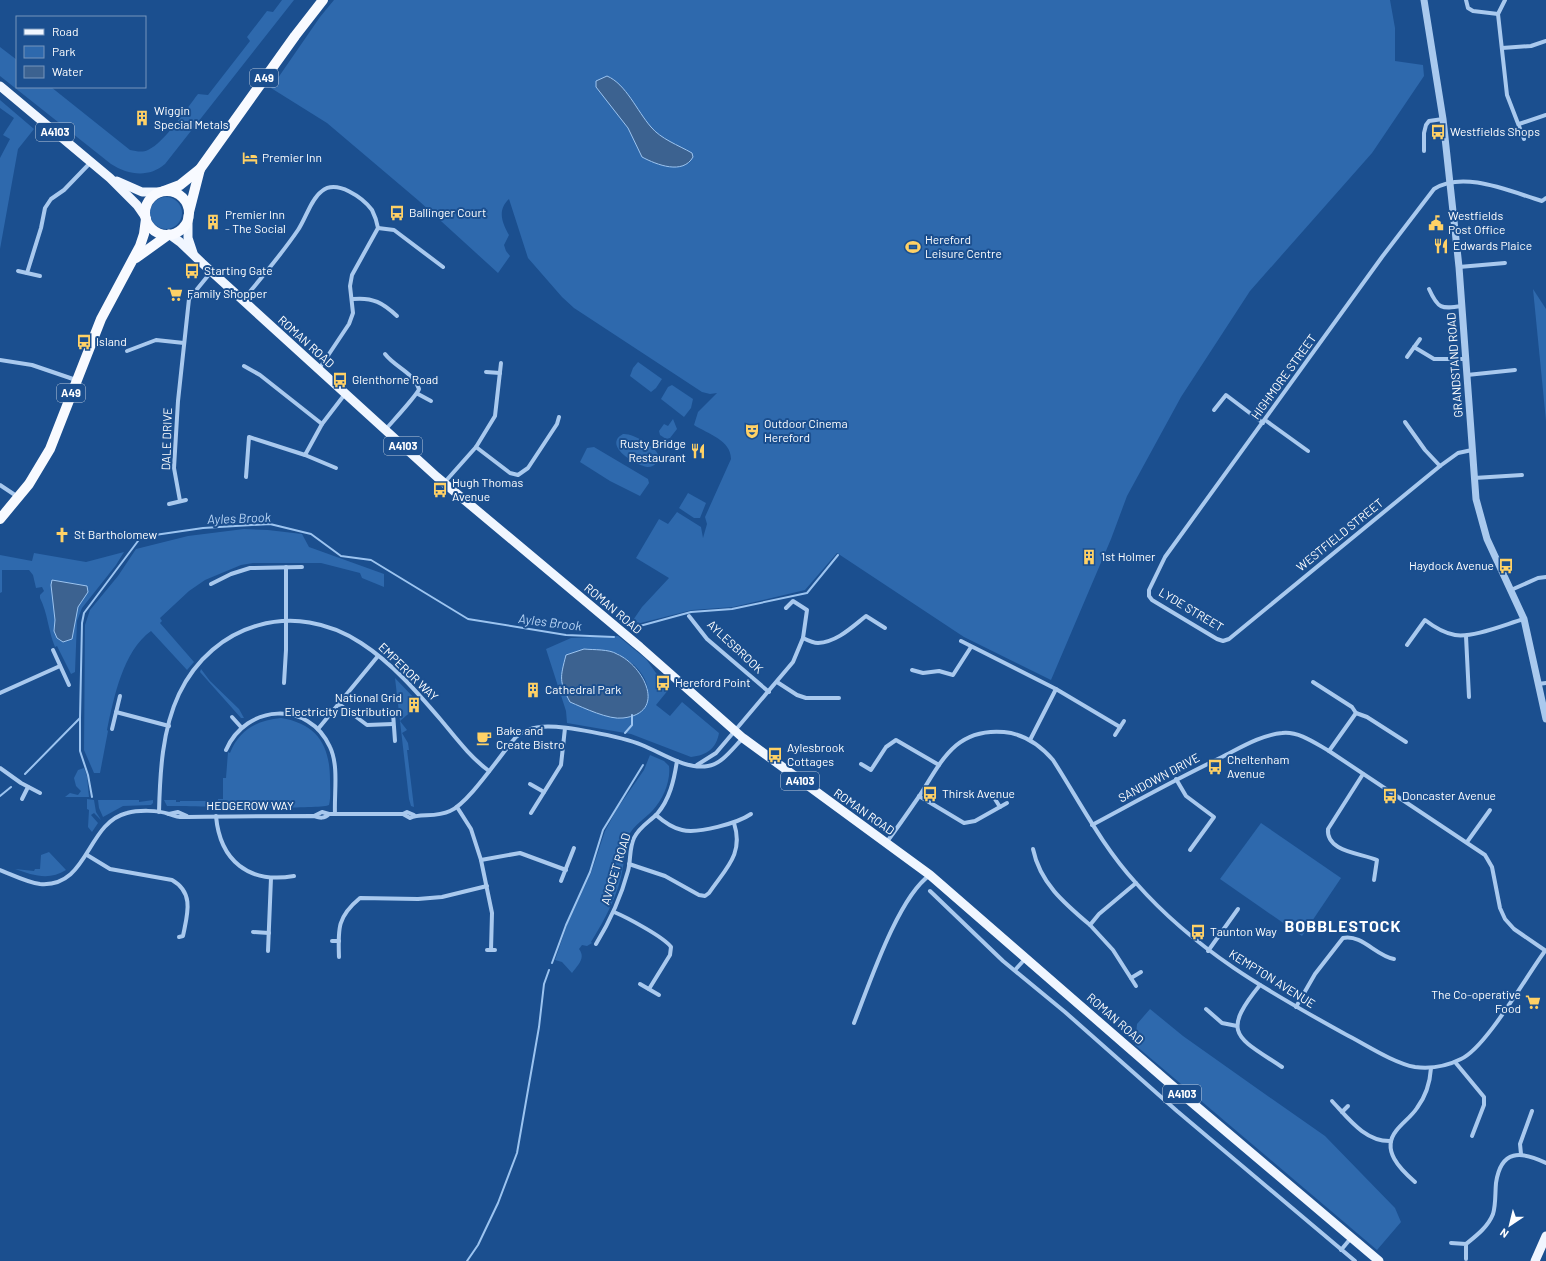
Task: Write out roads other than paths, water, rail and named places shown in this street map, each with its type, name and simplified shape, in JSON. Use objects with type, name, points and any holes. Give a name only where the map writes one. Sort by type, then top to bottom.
[{"type":"highway","name":"A49","points":[[0,519],[19,498],[50,449],[101,319],[133,261],[144,234],[146,219],[145,209],[148,202],[162,192],[180,185],[200,169],[290,42],[323,0]]},
{"type":"highway","name":"A49","points":[[133,261],[168,234],[178,232],[183,227],[188,215],[200,169]]},
{"type":"highway","points":[[162,192],[174,192],[180,196],[185,201],[188,215]]},
{"type":"highway","points":[[146,219],[154,230],[168,234]]},
{"type":"main road","name":"A4103","points":[[0,86],[110,178],[137,205],[146,219]]},
{"type":"main road","name":"A4103","points":[[110,178],[137,190],[162,192]]},
{"type":"main road","points":[[188,215],[188,238],[193,254]]},
{"type":"main road","name":"ROMAN ROAD","points":[[168,234],[178,240],[242,301],[443,483],[640,647],[743,738],[930,875],[1183,1095],[1378,1261]]},
{"type":"main road","points":[[1535,1261],[1546,1236]]},
{"type":"street","name":"GRANDSTAND ROAD","points":[[1424,0],[1443,120],[1459,268],[1476,499],[1482,524],[1524,619],[1542,684],[1546,719]]},
{"type":"street","points":[[1466,0],[1468,8],[1473,11],[1498,14]]},
{"type":"street","points":[[1505,0],[1498,14],[1507,95],[1524,139]]},
{"type":"street","points":[[1502,48],[1531,46],[1546,41]]},
{"type":"street","points":[[1519,124],[1546,115]]},
{"type":"street","points":[[1424,151],[1426,124],[1429,121],[1443,120]]},
{"type":"street","points":[[27,273],[41,228],[45,208],[51,199],[64,190],[91,162]]},
{"type":"street","name":"HIGHMORE STREET","points":[[1149,596],[1149,590],[1165,557],[1429,194],[1440,185],[1469,181],[1542,201],[1546,198]]},
{"type":"street","points":[[242,301],[275,263],[299,228],[318,194],[324,190],[335,187],[348,191],[371,210],[378,228]]},
{"type":"street","points":[[378,228],[394,230],[443,267]]},
{"type":"street","points":[[318,369],[349,324],[353,313],[353,299],[350,286],[352,275],[378,228]]},
{"type":"street","points":[[1459,268],[1505,263]]},
{"type":"street","points":[[18,271],[40,276]]},
{"type":"street","name":"DALE DRIVE","points":[[180,501],[174,468],[178,401],[189,299],[211,272]]},
{"type":"street","points":[[1429,289],[1435,302],[1439,306],[1445,308],[1462,306]]},
{"type":"street","points":[[353,299],[364,298],[375,300],[386,305],[397,316]]},
{"type":"street","points":[[1407,357],[1420,339]]},
{"type":"street","points":[[127,351],[156,340],[184,343]]},
{"type":"street","points":[[1414,347],[1434,359],[1466,359]]},
{"type":"street","points":[[385,354],[391,362],[404,369],[415,380],[419,389],[418,394],[402,409],[386,430]]},
{"type":"street","points":[[0,360],[32,365],[76,380]]},
{"type":"street","points":[[443,483],[476,447],[495,416],[501,363]]},
{"type":"street","points":[[244,366],[260,376],[322,424]]},
{"type":"street","points":[[1467,375],[1515,370]]},
{"type":"street","points":[[486,372],[500,374]]},
{"type":"street","points":[[306,455],[322,424],[346,394]]},
{"type":"street","points":[[418,394],[431,401]]},
{"type":"street","points":[[1214,410],[1226,395],[1308,451]]},
{"type":"street","points":[[476,447],[510,474],[518,475],[528,468],[557,424],[559,417]]},
{"type":"street","points":[[1405,422],[1425,450],[1440,466]]},
{"type":"street","points":[[246,477],[249,437],[306,455],[336,468]]},
{"type":"street","name":"WESTFIELD STREET","points":[[1223,641],[1229,639],[1440,466],[1458,453],[1472,450]]},
{"type":"street","points":[[1474,478],[1522,475]]},
{"type":"street","points":[[0,485],[19,498]]},
{"type":"street","points":[[168,504],[186,500]]},
{"type":"street","points":[[284,683],[287,621],[286,567]]},
{"type":"street","points":[[211,584],[231,574],[250,568],[302,567]]},
{"type":"street","points":[[1511,590],[1538,578],[1546,577]]},
{"type":"street","name":"LYDE STREET","points":[[1149,596],[1152,600],[1217,639],[1223,641]]},
{"type":"street","points":[[697,765],[716,754],[734,730],[769,692],[793,662],[803,638],[807,610],[793,601],[786,608]]},
{"type":"street","name":"AYLESBROOK","points":[[689,616],[707,639],[769,692]]},
{"type":"street","points":[[803,638],[817,643],[831,640],[848,631],[866,616],[885,628]]},
{"type":"street","points":[[1407,645],[1425,620],[1442,631],[1455,635],[1466,636],[1524,619]]},
{"type":"street","name":"EMPEROR WAY","points":[[159,812],[161,769],[169,726],[176,702],[184,684],[212,649],[230,637],[251,627],[266,623],[287,621],[317,624],[340,631],[362,643],[400,675],[470,754],[488,771]]},
{"type":"street","points":[[1466,636],[1469,697]]},
{"type":"street","points":[[961,641],[970,647],[1056,689],[1120,727]]},
{"type":"street","points":[[912,670],[923,674],[939,671],[952,676],[970,647]]},
{"type":"street","points":[[53,650],[69,685]]},
{"type":"street","points":[[318,729],[378,656]]},
{"type":"street","points":[[0,693],[60,666]]},
{"type":"street","points":[[777,682],[797,695],[806,698],[839,698]]},
{"type":"street","points":[[1313,682],[1352,707],[1356,713],[1367,717],[1406,742]]},
{"type":"street","points":[[1030,740],[1056,689]]},
{"type":"street","points":[[112,729],[120,696]]},
{"type":"street","points":[[339,704],[367,725],[393,724]]},
{"type":"street","points":[[116,712],[169,726]]},
{"type":"street","points":[[393,713],[395,741]]},
{"type":"street","points":[[1329,752],[1356,713]]},
{"type":"street","points":[[226,750],[232,738],[241,727],[258,717],[281,714],[299,717],[318,729],[331,747],[334,757],[335,814]]},
{"type":"street","points":[[232,717],[241,727]]},
{"type":"street","points":[[1115,735],[1124,721]]},
{"type":"street","name":"HEDGEROW WAY","points":[[0,870],[28,881],[41,884],[53,883],[72,875],[87,855],[100,832],[114,818],[128,812],[159,812],[169,814],[178,812],[186,816],[314,816],[322,812],[329,814],[403,814],[407,817],[436,816],[457,807],[510,744],[522,732],[542,726],[565,728],[627,740],[677,761],[708,766],[718,762],[743,738]]},
{"type":"street","points":[[531,813],[561,765],[565,728]]},
{"type":"street","name":"KEMPTON AVENUE","points":[[886,843],[919,796],[938,764],[953,747],[980,733],[1009,733],[1030,740],[1042,748],[1053,760],[1072,788],[1092,825],[1136,883],[1174,923],[1208,951],[1296,1007],[1403,1063],[1414,1066],[1432,1068],[1455,1062],[1471,1053],[1483,1040],[1545,951]]},
{"type":"street","name":"SANDOWN DRIVE","points":[[1092,825],[1176,779],[1238,749],[1267,736],[1282,733],[1293,733],[1306,738],[1329,752],[1485,855],[1492,867],[1500,908],[1504,919],[1514,929],[1545,951]]},
{"type":"street","points":[[861,764],[871,770],[886,747],[896,740],[938,764]]},
{"type":"street","name":"AVOCET ROAD","points":[[596,944],[614,912],[629,864],[630,849],[637,832],[656,815],[668,797],[677,761]]},
{"type":"street","points":[[0,768],[28,787],[40,793]]},
{"type":"street","points":[[1363,774],[1328,829],[1328,835],[1330,840],[1336,846],[1349,852],[1377,860],[1374,880]]},
{"type":"street","points":[[1176,779],[1186,796],[1214,817],[1190,850]]},
{"type":"street","points":[[530,784],[544,792]]},
{"type":"street","points":[[22,799],[28,787]]},
{"type":"street","points":[[919,796],[964,823],[975,821],[1007,803]]},
{"type":"street","points":[[994,796],[1000,807]]},
{"type":"street","points":[[457,807],[471,828],[481,860],[492,913],[491,950]]},
{"type":"street","points":[[1467,842],[1490,810]]},
{"type":"street","points":[[656,815],[674,828],[684,831],[734,823],[750,814]]},
{"type":"street","points":[[216,816],[220,838],[228,855],[243,868],[271,878],[294,876]]},
{"type":"street","points":[[629,864],[665,876],[699,895],[705,896],[709,893],[736,851],[738,838],[734,823]]},
{"type":"street","points":[[561,880],[574,848]]},
{"type":"street","points":[[1033,849],[1037,864],[1055,894],[1090,925],[1113,950],[1136,986]]},
{"type":"street","points":[[481,860],[520,853],[531,855],[566,870]]},
{"type":"street","points":[[87,855],[110,869],[172,880],[179,884],[186,892],[188,904],[183,936],[179,936]]},
{"type":"street","points":[[854,1023],[894,925],[918,884],[930,875]]},
{"type":"street","points":[[268,950],[271,878]]},
{"type":"street","points":[[1090,925],[1099,914],[1136,883]]},
{"type":"street","points":[[339,957],[339,930],[342,918],[360,898],[418,899],[442,897],[486,886]]},
{"type":"street","points":[[930,892],[1014,970],[1095,1038],[1176,1111],[1355,1261]]},
{"type":"street","points":[[1208,951],[1238,909]]},
{"type":"street","points":[[614,912],[634,922],[666,942],[671,947],[670,955],[649,989]]},
{"type":"street","points":[[253,932],[269,933]]},
{"type":"street","points":[[1296,1007],[1315,974],[1343,938],[1349,937],[1359,940],[1385,958],[1394,959]]},
{"type":"street","points":[[332,942],[339,941]]},
{"type":"street","points":[[1014,970],[1026,957]]},
{"type":"street","points":[[1131,978],[1141,972]]},
{"type":"street","points":[[640,984],[659,995]]},
{"type":"street","points":[[1260,985],[1245,1005],[1236,1026],[1238,1033],[1248,1044],[1282,1067]]},
{"type":"street","points":[[1206,1009],[1222,1023],[1236,1026]]},
{"type":"street","points":[[1455,1062],[1484,1097],[1484,1105],[1472,1136]]},
{"type":"street","points":[[1415,1182],[1397,1166],[1393,1159],[1391,1141],[1395,1132],[1414,1112],[1423,1099],[1432,1068]]},
{"type":"street","points":[[1332,1100],[1342,1112],[1369,1136],[1379,1140],[1391,1141]]},
{"type":"street","points":[[1342,1112],[1348,1106]]},
{"type":"street","points":[[1521,1154],[1520,1144],[1532,1111]]},
{"type":"street","points":[[1451,1243],[1466,1244],[1480,1233],[1490,1219],[1493,1213],[1496,1182],[1503,1162],[1509,1158],[1521,1154],[1546,1163]]},
{"type":"street","points":[[1341,1250],[1351,1238]]},
{"type":"street","points":[[1466,1244],[1466,1259]]},
{"type":"water","points":[[607,76],[626,91],[646,121],[655,131],[692,153],[693,157],[689,162],[683,166],[669,167],[642,157],[628,128],[596,87],[596,81]]},
{"type":"water","points":[[52,580],[87,586],[88,592],[78,607],[72,639],[63,642],[57,638],[54,631],[55,620],[51,585]]},
{"type":"water","points":[[584,649],[614,652],[636,668],[643,678],[647,689],[648,699],[645,708],[637,714],[617,718],[596,713],[570,702],[562,684],[562,674],[566,655]]},
{"type":"waterway","name":"Ayles Brook","points":[[25,774],[80,718],[82,623],[84,613],[141,537],[203,528],[270,524],[311,534],[341,556],[371,560],[468,619],[566,635],[614,637]]},
{"type":"waterway","name":"Ayles Brook","points":[[636,627],[691,612],[732,609],[807,593],[838,555]]},
{"type":"waterway","points":[[625,733],[632,725],[632,715]]},
{"type":"waterway","points":[[80,718],[80,751],[88,775],[92,797]]},
{"type":"waterway","points":[[552,963],[566,925],[590,872],[603,830],[643,765]]},
{"type":"waterway","name":"Ayles Brook","points":[[0,796],[11,787]]},
{"type":"waterway","points":[[467,1261],[478,1245],[498,1203],[517,1153],[539,1027],[544,984],[549,970]]},
{"type":"place","name":"Wiggin Special Metals","points":[[142,118]]},
{"type":"place","name":"Westfields Shops","points":[[1438,132]]},
{"type":"place","name":"Premier Inn","points":[[250,158]]},
{"type":"place","name":"Ballinger Court","points":[[397,213]]},
{"type":"place","name":"Premier Inn - The Social","points":[[213,222]]},
{"type":"place","name":"Westfields Post Office","points":[[1436,223]]},
{"type":"place","name":"Edwards Plaice","points":[[1441,246]]},
{"type":"place","name":"Hereford Leisure Centre","points":[[913,247]]},
{"type":"place","name":"Starting Gate","points":[[192,271]]},
{"type":"place","name":"Family Shopper","points":[[175,294]]},
{"type":"place","name":"Island","points":[[84,342]]},
{"type":"place","name":"Glenthorne Road","points":[[340,380]]},
{"type":"place","name":"Outdoor Cinema Hereford","points":[[752,431]]},
{"type":"place","name":"Rusty Bridge Restaurant","points":[[698,451]]},
{"type":"place","name":"Hugh Thomas Avenue","points":[[440,490]]},
{"type":"place","name":"St Bartholomew","points":[[62,535]]},
{"type":"place","name":"1st Holmer","points":[[1089,557]]},
{"type":"place","name":"Haydock Avenue","points":[[1506,566]]},
{"type":"place","name":"Hereford Point","points":[[663,683]]},
{"type":"place","name":"Cathedral Park","points":[[533,690]]},
{"type":"place","name":"National Grid Electricity Distribution","points":[[414,705]]},
{"type":"place","name":"Bake and Create Bistro","points":[[484,738]]},
{"type":"place","name":"Aylesbrook Cottages","points":[[775,755]]},
{"type":"place","name":"Cheltenham Avenue","points":[[1215,767]]},
{"type":"place","name":"Thirsk Avenue","points":[[930,794]]},
{"type":"place","name":"Doncaster Avenue","points":[[1390,796]]},
{"type":"place","name":"Taunton Way","points":[[1198,932]]},
{"type":"place","name":"The Co-operative Food","points":[[1533,1002]]},
{"type":"district","name":"BOBBLESTOCK","points":[[1343,926]]}]
